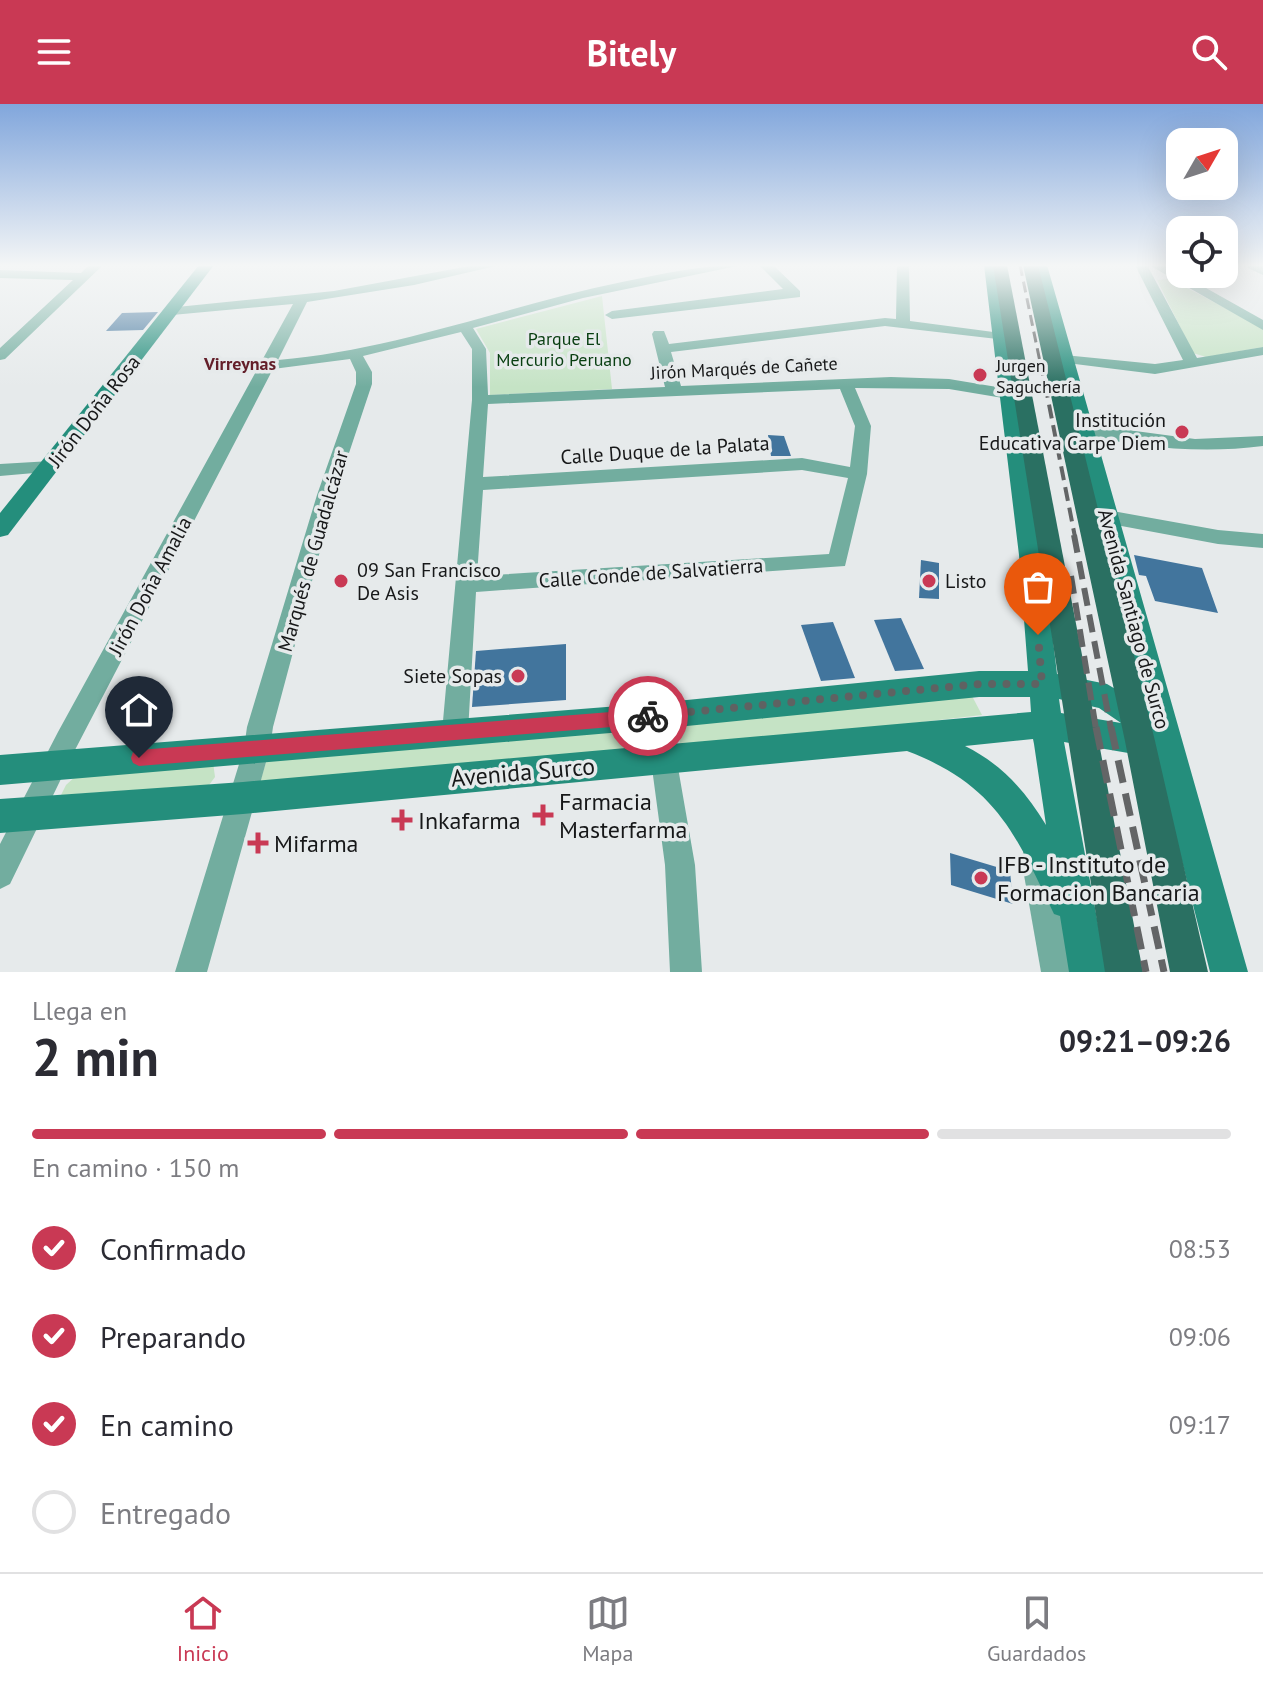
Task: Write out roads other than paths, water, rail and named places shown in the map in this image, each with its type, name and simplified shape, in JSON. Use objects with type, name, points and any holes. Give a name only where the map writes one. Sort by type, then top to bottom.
[{"type":"main road","name":"Jirón Doña Rosa","points":[[0,529],[176,306]]},
{"type":"main road","points":[[997,306],[1031,555],[1042,684],[1088,972]]},
{"type":"main road","points":[[1007,306],[1124,972]]},
{"type":"main road","name":"Avenida Santiago de Surco","points":[[1044,306],[1075,428],[1110,529],[1229,972]]},
{"type":"main road","name":"Avenida Santiago de Surco","points":[[1047,306],[1064,359],[1103,580],[1189,972]]},
{"type":"main road","points":[[1028,420],[1075,428]]},
{"type":"main road","points":[[1103,580],[1110,529]]},
{"type":"main road","points":[[0,770],[657,716],[979,684],[1042,684],[1107,697],[1137,729]]},
{"type":"main road","name":"Avenida Surco","points":[[16,815],[243,798],[902,736],[1048,725],[1081,730],[1137,729]]},
{"type":"main road","points":[[902,736],[960,756],[991,778],[1014,802],[1030,827],[1078,923]]},
{"type":"street","points":[[0,356],[52,306]]},
{"type":"street","points":[[172,311],[237,306]]},
{"type":"street","name":"Jirón Doña Amalia","points":[[0,874],[16,815],[55,765],[299,306]]},
{"type":"street","points":[[270,365],[355,355],[537,306]]},
{"type":"street","points":[[612,315],[691,306]]},
{"type":"street","points":[[903,306],[903,322]]},
{"type":"street","points":[[1165,306],[1193,365]]},
{"type":"street","points":[[1226,306],[1263,326]]},
{"type":"street","points":[[674,391],[661,342],[903,322],[1001,337]]},
{"type":"street","points":[[455,732],[480,400],[479,349],[464,326]]},
{"type":"street","points":[[0,336],[22,334]]},
{"type":"street","points":[[1064,359],[1155,369],[1263,351]]},
{"type":"street","name":"Marqués de Guadalcázar","points":[[191,972],[243,798],[326,495],[364,384],[364,372],[355,355]]},
{"type":"street","points":[[845,383],[863,426],[858,474]]},
{"type":"street","name":"Jirón Marqués de Cañete","points":[[480,400],[845,383],[929,383],[1009,394]]},
{"type":"street","points":[[1075,428],[1185,444],[1223,445],[1263,441]]},
{"type":"street","name":"Calle Duque de la Palata","points":[[473,484],[802,464],[858,474]]},
{"type":"street","points":[[0,470],[51,467]]},
{"type":"street","name":"Calle Conde de Salvatierra","points":[[464,585],[838,561],[858,474]]},
{"type":"street","points":[[1110,529],[1263,541]]},
{"type":"street","points":[[657,716],[680,865],[686,972]]},
{"type":"street","points":[[1030,827],[1057,972]]},
{"type":"railway","points":[[1028,306],[1045,386]]},
{"type":"railway","points":[[1045,384],[1075,537]]},
{"type":"railway","points":[[1074,535],[1111,729]]},
{"type":"railway","points":[[1071,576],[1096,729]]},
{"type":"railway","points":[[1096,727],[1146,972]]},
{"type":"railway","points":[[1111,727],[1164,972]]},
{"type":"place","name":"Jurgen Saguchería","points":[[980,375]]},
{"type":"place","name":"Institución Educativa Carpe Diem","points":[[1182,432]]},
{"type":"place","name":"09 San Francisco De Asis","points":[[341,581]]},
{"type":"place","name":"Listo","points":[[929,581]]},
{"type":"place","name":"Siete Sopas","points":[[518,676]]},
{"type":"place","name":"Farmacia Masterfarma","points":[[543,815]]},
{"type":"place","name":"Inkafarma","points":[[402,820]]},
{"type":"place","name":"Mifarma","points":[[258,843]]},
{"type":"place","name":"IFB - Instituto de Formacion Bancaria","points":[[981,878]]},
{"type":"district","name":"Virreynas","points":[[240,363]]},
{"type":"park label","name":"Parque El Mercurio Peruano","points":[[564,348]]}]
